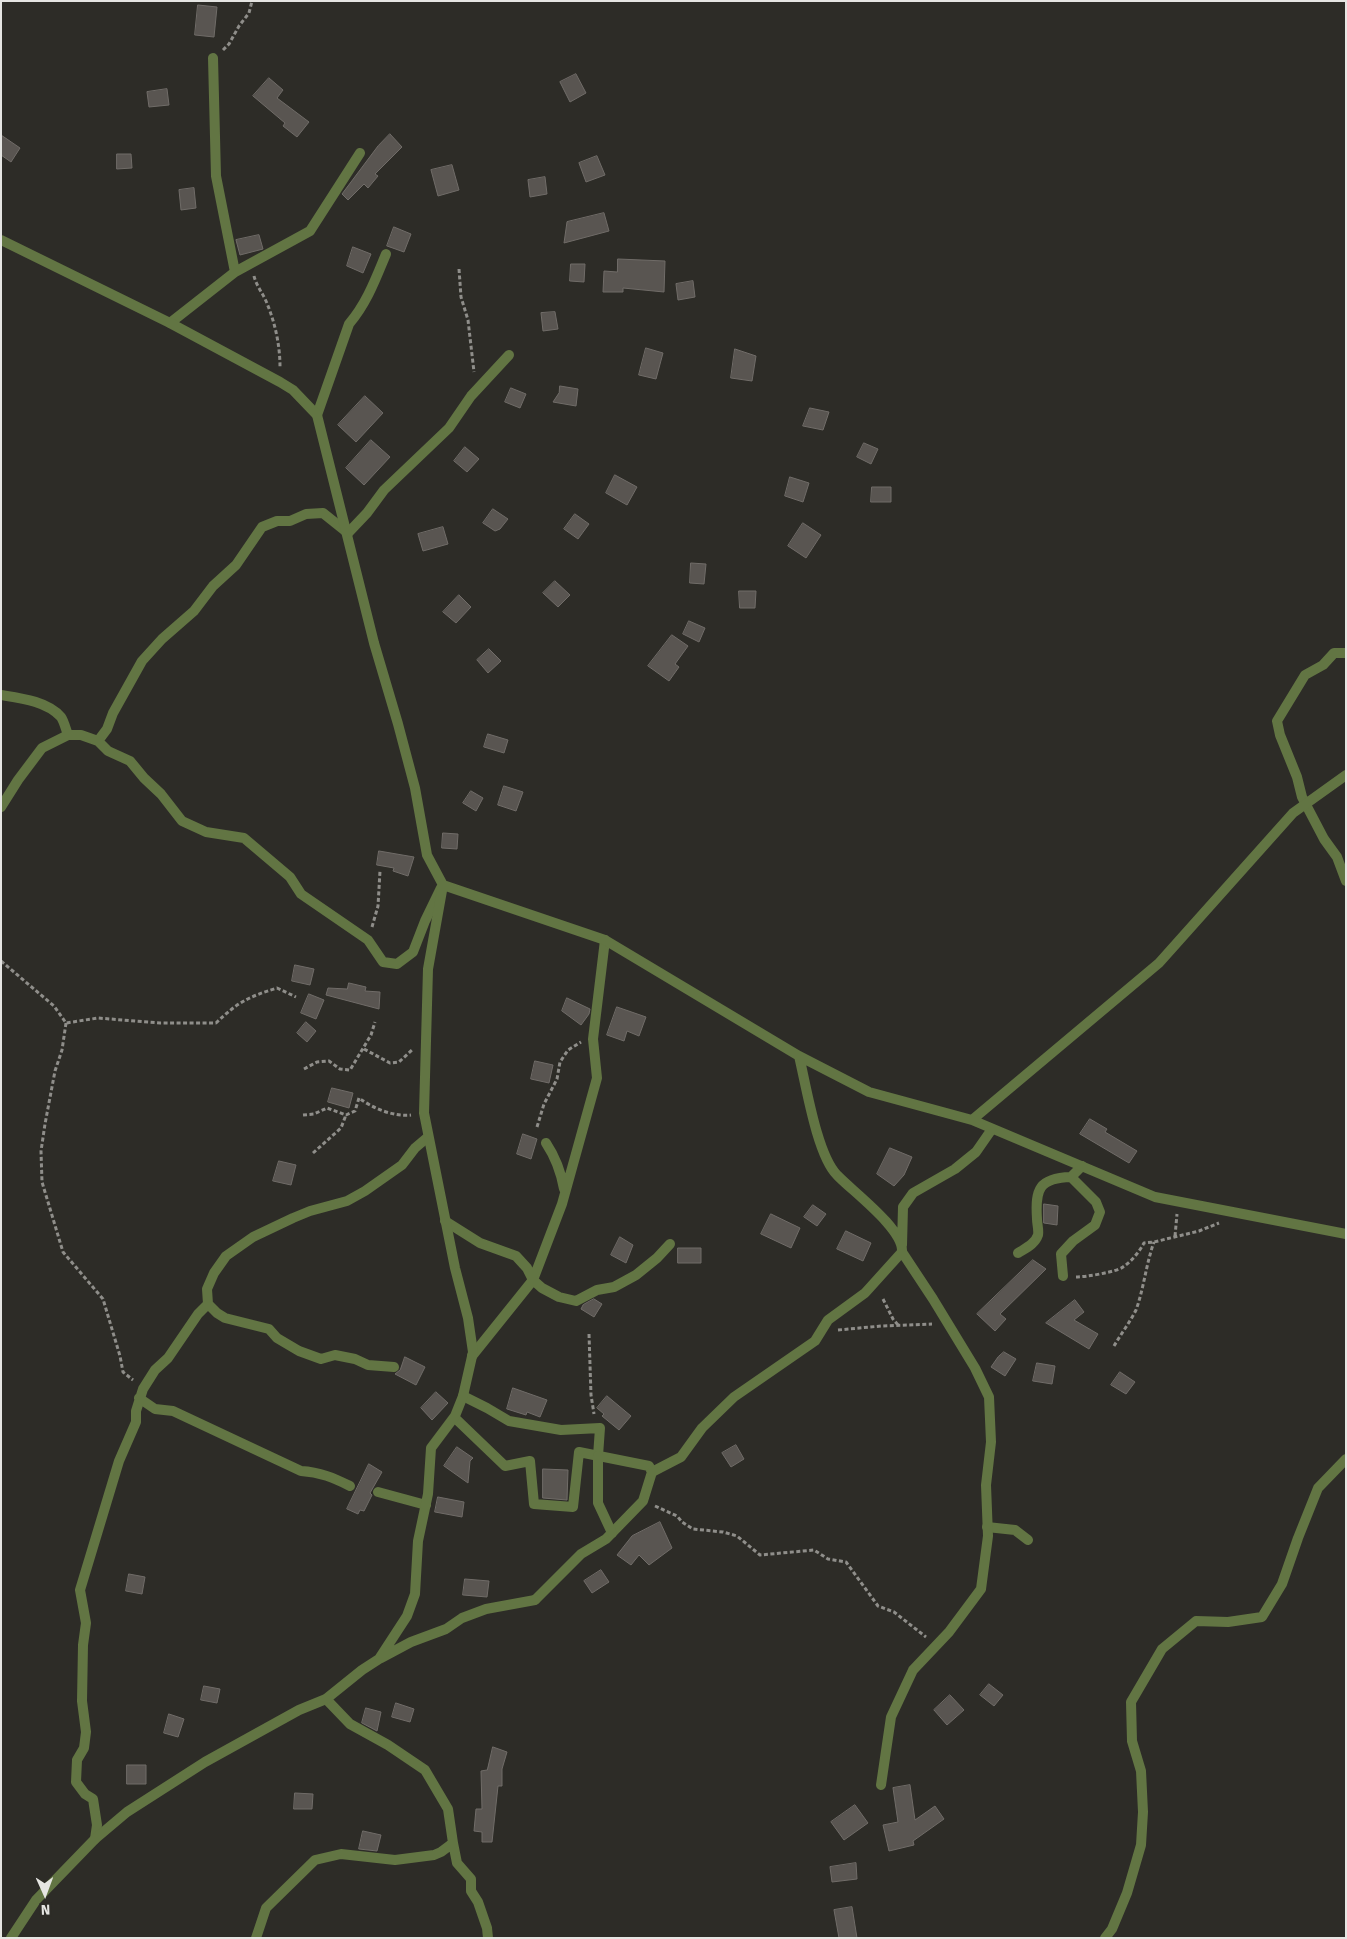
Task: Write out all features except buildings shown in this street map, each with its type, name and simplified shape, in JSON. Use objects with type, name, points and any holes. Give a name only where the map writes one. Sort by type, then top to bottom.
[{"type":"street","points":[[213,58],[216,176],[235,272]]},
{"type":"street","points":[[170,323],[235,272],[310,231],[360,153]]},
{"type":"street","points":[[1,240],[170,323],[280,382],[293,390],[317,415],[374,643],[415,788],[427,855],[443,885],[428,969],[424,1113],[445,1221],[474,1352],[463,1396],[454,1418],[431,1448],[428,1494],[418,1541],[415,1594],[407,1616],[379,1659]]},
{"type":"street","points":[[317,415],[349,324],[357,314],[375,282],[386,254]]},
{"type":"street","points":[[348,533],[367,514],[384,490],[449,428],[479,387],[508,355]]},
{"type":"street","points":[[98,741],[107,729],[112,713],[142,661],[162,639],[194,611],[213,586],[236,565],[262,527],[277,521],[290,521],[306,514],[323,514],[348,533]]},
{"type":"street","points":[[1346,653],[1334,654],[1323,665],[1305,675],[1277,721],[1280,735],[1306,804],[1324,839],[1337,857],[1346,881]]},
{"type":"street","points":[[1,695],[20,698],[46,706],[61,717],[68,736]]},
{"type":"street","points":[[1,808],[18,780],[42,748],[68,736],[82,735],[98,741],[108,751],[130,761],[161,794],[182,821],[206,832],[244,838],[290,877],[301,894],[368,940],[383,962],[397,964],[413,952],[425,921],[443,885]]},
{"type":"street","points":[[972,1120],[1159,963],[1293,813],[1346,775]]},
{"type":"street","points":[[443,885],[605,940],[798,1056],[869,1092],[972,1120],[1155,1196],[1346,1234]]},
{"type":"street","points":[[472,1356],[533,1280],[565,1193],[597,1078],[593,1039],[605,940]]},
{"type":"street","points":[[798,1056],[822,1150],[835,1174],[876,1210],[900,1240],[902,1250],[975,1368],[989,1397],[991,1442],[986,1485],[987,1527],[981,1588],[949,1632],[912,1670],[891,1717],[881,1785]]},
{"type":"street","points":[[652,1472],[681,1457],[702,1428],[734,1397],[815,1341],[828,1320],[865,1293],[902,1250],[903,1207],[913,1193],[955,1169],[976,1152],[992,1129]]},
{"type":"street","points":[[394,1367],[368,1366],[355,1359],[335,1355],[321,1359],[299,1351],[277,1338],[269,1329],[225,1318],[217,1313],[208,1304],[207,1289],[214,1273],[226,1256],[253,1238],[293,1218],[310,1211],[347,1201],[365,1191],[402,1165],[415,1148],[428,1137]]},
{"type":"street","points":[[546,1143],[554,1156],[561,1174],[565,1193]]},
{"type":"street","points":[[1018,1253],[1033,1244],[1038,1234],[1036,1207],[1038,1194],[1045,1182],[1057,1177],[1071,1177],[1082,1166]]},
{"type":"street","points":[[1063,1276],[1061,1254],[1073,1240],[1095,1225],[1100,1212],[1096,1202],[1071,1177]]},
{"type":"street","points":[[445,1221],[480,1243],[516,1256],[527,1268],[533,1280],[542,1288],[559,1297],[576,1301],[597,1290],[614,1287],[636,1275],[657,1258],[670,1244]]},
{"type":"street","points":[[95,1839],[97,1825],[93,1799],[84,1794],[76,1782],[77,1760],[84,1748],[86,1732],[82,1685],[83,1645],[86,1623],[80,1590],[119,1461],[136,1422],[141,1394],[155,1370],[168,1358],[198,1314],[208,1304]]},
{"type":"street","points":[[141,1394],[154,1409],[173,1411],[301,1472],[315,1472],[350,1486]]},
{"type":"street","points":[[463,1396],[509,1422],[533,1424],[561,1430],[600,1428],[598,1502],[612,1533]]},
{"type":"street","points":[[11,1938],[36,1900],[95,1839],[127,1812],[205,1762],[299,1710],[326,1699],[362,1670],[411,1642],[446,1629],[462,1618],[486,1610],[535,1600],[581,1554],[606,1539],[643,1501],[652,1472],[649,1466],[579,1452],[573,1507],[534,1504],[530,1461],[505,1466],[454,1418]]},
{"type":"street","points":[[1105,1938],[1112,1929],[1141,1845],[1143,1812],[1141,1771],[1132,1742],[1131,1702],[1162,1649],[1196,1621],[1228,1622],[1262,1617],[1282,1584],[1318,1488],[1346,1458]]},
{"type":"street","points":[[378,1492],[426,1506]]},
{"type":"street","points":[[987,1527],[1015,1530],[1026,1536],[1028,1540]]},
{"type":"street","points":[[326,1699],[350,1724],[388,1745],[425,1770],[448,1809],[456,1863],[471,1878],[471,1891],[478,1902],[487,1928],[488,1938]]},
{"type":"street","points":[[256,1938],[266,1908],[315,1860],[341,1854],[395,1860],[434,1855],[453,1843]]},
{"type":"path","points":[[213,58],[229,44],[239,26],[250,13],[252,1]]},
{"type":"path","points":[[251,263],[255,281],[266,301],[275,329],[280,352],[280,382]]},
{"type":"path","points":[[459,270],[461,297],[468,320],[472,366],[475,380],[479,387]]},
{"type":"path","points":[[368,940],[378,906],[380,871]]},
{"type":"path","points":[[1,960],[54,1006],[66,1023],[40,1151],[42,1182],[63,1252],[103,1298],[123,1372],[141,1394]]},
{"type":"path","points":[[66,1023],[98,1018],[160,1023],[216,1023],[235,1005],[258,994],[277,988],[296,997]]},
{"type":"path","points":[[304,1069],[317,1062],[329,1061],[340,1069],[350,1070],[371,1035],[375,1022]]},
{"type":"path","points":[[537,1127],[544,1104],[556,1079],[560,1062],[568,1050],[579,1043],[593,1039]]},
{"type":"path","points":[[364,1048],[390,1063],[399,1062],[413,1049],[426,1043]]},
{"type":"path","points":[[303,1115],[314,1114],[327,1108],[346,1115],[355,1111],[359,1098],[369,1106],[384,1111],[406,1116],[424,1113]]},
{"type":"path","points":[[313,1153],[341,1128],[346,1115]]},
{"type":"path","points":[[1175,1236],[1178,1201]]},
{"type":"path","points":[[1063,1276],[1088,1277],[1122,1268],[1137,1254],[1144,1243],[1199,1231],[1243,1214]]},
{"type":"path","points":[[1114,1346],[1135,1311],[1154,1242]]},
{"type":"path","points":[[883,1299],[893,1319],[899,1325]]},
{"type":"path","points":[[819,1335],[839,1330],[947,1322]]},
{"type":"path","points":[[589,1334],[591,1394],[594,1414],[600,1428]]},
{"type":"path","points":[[643,1501],[677,1516],[682,1522],[693,1529],[722,1532],[736,1536],[760,1555],[814,1550],[828,1559],[846,1562],[878,1606],[894,1612],[935,1646]]}]
